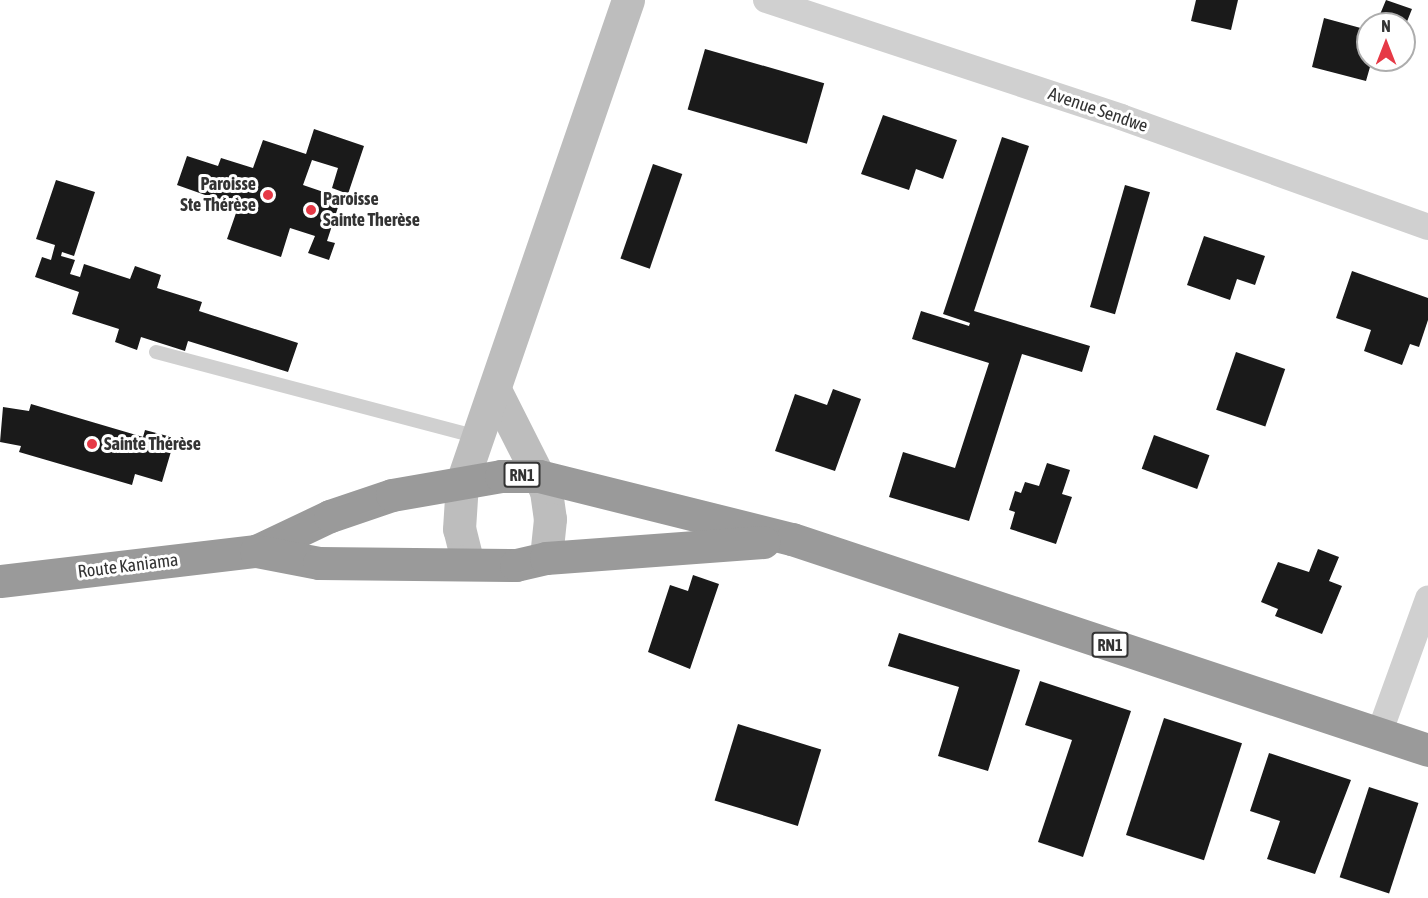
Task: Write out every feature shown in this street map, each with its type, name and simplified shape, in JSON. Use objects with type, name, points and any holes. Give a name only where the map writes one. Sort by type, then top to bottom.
[{"type":"highway","name":"RN1","points":[[256,551],[341,513],[392,495],[511,475],[539,476],[792,539],[1428,750]]},
{"type":"highway","name":"RN1","points":[[256,551],[320,563],[516,564],[546,558],[792,539]]},
{"type":"highway","name":"Route Kaniama","points":[[0,581],[256,551]]},
{"type":"street","points":[[468,564],[459,529],[462,482],[628,0]]},
{"type":"street","name":"Avenue Sendwe","points":[[765,0],[1121,117],[1428,227]]},
{"type":"street","points":[[495,390],[539,476],[549,508],[546,558]]},
{"type":"street","points":[[1379,734],[1428,599]]},
{"type":"lane","points":[[156,352],[478,437]]},
{"type":"building","points":[[1196,0],[1238,0],[1231,30],[1191,21]]},
{"type":"building","points":[[1386,0],[1412,9],[1411,12],[1381,12]]},
{"type":"building","points":[[1324,18],[1356,27],[1356,72],[1369,72],[1366,81],[1312,67]]},
{"type":"building","points":[[705,49],[824,83],[807,144],[688,110]]},
{"type":"building","points":[[883,115],[957,140],[943,179],[916,169],[909,190],[861,174]]},
{"type":"building","name":"Paroisse Ste Thérèse","points":[[314,129],[364,146],[348,194],[332,188],[338,168],[312,160],[303,185],[341,198],[327,241],[335,243],[329,260],[308,253],[315,236],[290,228],[281,257],[227,239],[236,213],[205,202],[208,196],[177,185],[187,156],[218,166],[221,158],[253,168],[263,140],[306,154]]},
{"type":"building","points":[[1002,137],[1029,146],[974,311],[1090,346],[1082,372],[1022,354],[969,521],[889,497],[903,452],[955,468],[989,363],[912,339],[921,311],[969,326],[970,323],[943,314]]},
{"type":"building","points":[[653,164],[682,174],[650,269],[620,259]]},
{"type":"building","points":[[56,180],[95,192],[74,256],[62,252],[61,256],[75,260],[70,274],[80,277],[84,264],[130,279],[135,266],[161,275],[157,288],[202,302],[199,311],[298,343],[288,372],[188,341],[185,351],[141,337],[137,350],[115,342],[119,329],[72,314],[79,292],[35,277],[42,257],[51,260],[55,245],[36,239]]},
{"type":"building","points":[[1125,185],[1150,192],[1115,314],[1090,307]]},
{"type":"building","points":[[1204,236],[1265,256],[1255,285],[1237,279],[1230,300],[1187,285]]},
{"type":"building","points":[[1352,271],[1428,298],[1428,320],[1419,347],[1410,344],[1402,365],[1364,351],[1371,330],[1336,318]]},
{"type":"building","points":[[1236,352],[1285,369],[1265,427],[1216,410]]},
{"type":"building","points":[[833,389],[861,399],[835,471],[775,451],[795,394],[827,405]]},
{"type":"building","name":"Sainte Thérèse","points":[[31,404],[143,437],[145,430],[175,438],[162,482],[135,474],[132,485],[19,452],[21,446],[0,442],[3,407],[29,411]]},
{"type":"building","points":[[1154,435],[1209,455],[1197,489],[1142,469]]},
{"type":"building","points":[[1047,463],[1070,470],[1062,494],[1072,497],[1056,544],[1010,529],[1015,512],[1009,510],[1015,491],[1021,493],[1025,482],[1039,486]]},
{"type":"building","points":[[1318,549],[1339,557],[1329,581],[1342,586],[1322,634],[1275,616],[1278,609],[1261,602],[1278,562],[1309,572]]},
{"type":"building","points":[[693,575],[719,584],[690,669],[648,652],[670,585],[688,591]]},
{"type":"building","points":[[899,633],[1020,670],[988,771],[938,756],[959,687],[888,666]]},
{"type":"building","points":[[1040,681],[1131,711],[1083,857],[1038,842],[1072,740],[1025,725]]},
{"type":"building","points":[[1164,718],[1242,743],[1204,860],[1126,835]]},
{"type":"building","points":[[738,724],[821,749],[798,826],[715,801]]},
{"type":"building","points":[[1269,753],[1351,780],[1315,874],[1267,859],[1280,821],[1250,811]]},
{"type":"building","points":[[1369,787],[1418,803],[1389,893],[1340,877]]},
{"type":"place","name":"Paroisse Ste Thérèse","points":[[268,195]]},
{"type":"place","name":"Paroisse Sainte Therèse","points":[[311,210]]},
{"type":"place","name":"Sainte Thérèse","points":[[92,444]]}]
